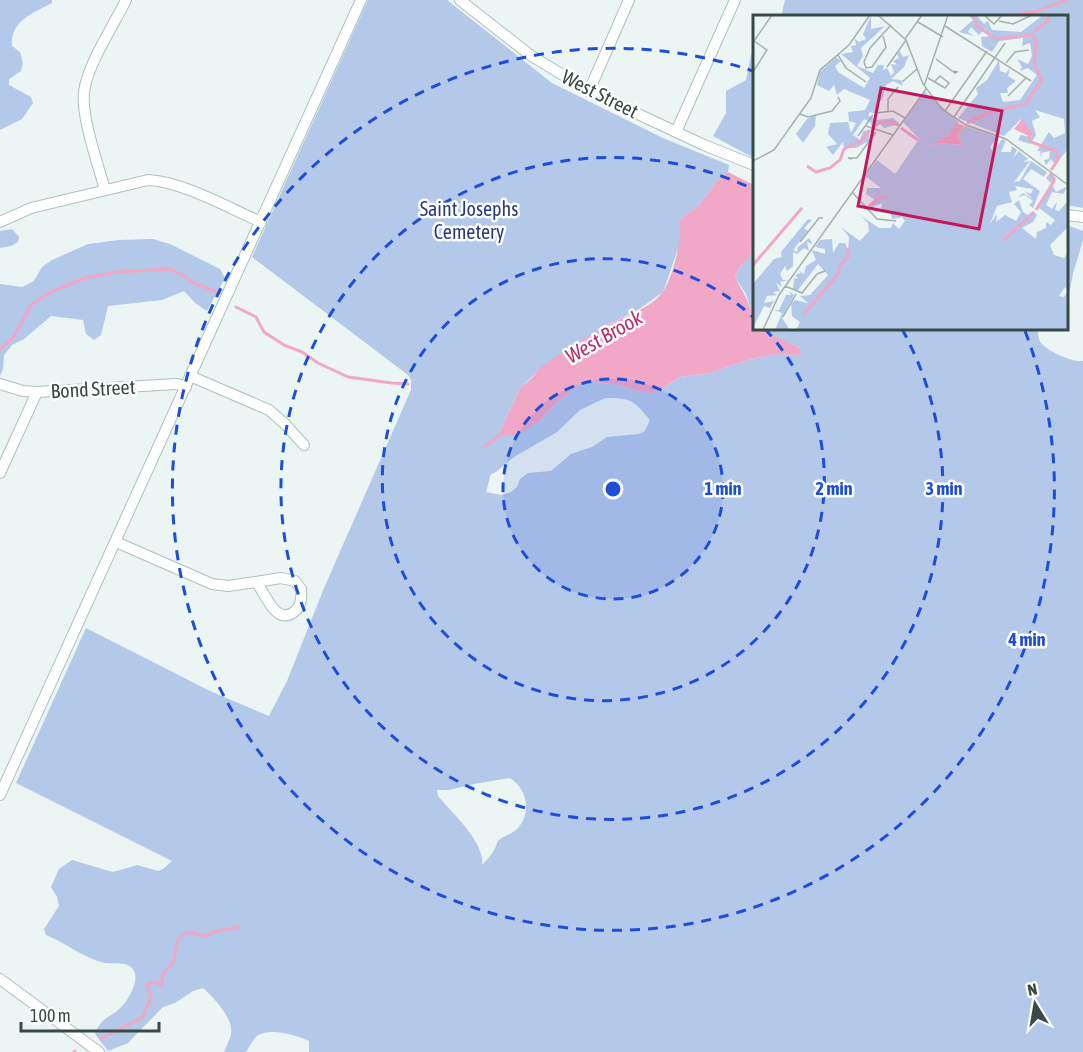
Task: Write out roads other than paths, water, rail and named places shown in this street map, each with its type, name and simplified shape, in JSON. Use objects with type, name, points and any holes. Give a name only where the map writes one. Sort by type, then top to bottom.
[{"type":"street","points":[[105,190],[86,114],[84,93],[92,67],[126,0]]},
{"type":"street","points":[[0,795],[361,0]]},
{"type":"street","name":"West Street","points":[[460,0],[530,55],[589,91],[753,165]]},
{"type":"street","points":[[589,91],[629,0]]},
{"type":"street","points":[[676,132],[735,0]]},
{"type":"street","points":[[0,222],[22,211],[140,182],[162,181],[261,222]]},
{"type":"street","points":[[1068,215],[1083,217]]},
{"type":"street","points":[[190,376],[269,410],[304,445]]},
{"type":"street","name":"Bond Street","points":[[0,384],[23,391],[38,392],[177,384],[186,387]]},
{"type":"street","points":[[0,473],[38,392]]},
{"type":"street","points":[[116,542],[212,584],[228,586],[256,582]]},
{"type":"street","points":[[0,979],[99,1052]]},
{"type":"water","points":[[728,172],[753,184],[753,253],[739,268],[735,277],[750,308],[753,330],[766,330],[800,348],[801,353],[751,359],[710,373],[680,377],[662,389],[649,394],[613,384],[588,381],[577,386],[548,411],[541,421],[514,436],[501,435],[500,432],[520,388],[540,368],[592,334],[644,308],[661,294],[676,258],[680,236],[679,220],[699,205],[718,180]]},
{"type":"waterway","name":"West Brook","points":[[1013,15],[1037,11],[1066,0]]},
{"type":"waterway","points":[[0,349],[13,338],[32,304],[51,292],[85,278],[117,272],[168,269],[219,293]]},
{"type":"waterway","points":[[236,307],[256,317],[264,332],[284,345],[348,377],[408,384]]},
{"type":"waterway","name":"West Brook","points":[[485,446],[503,433]]},
{"type":"waterway","name":"West Brook","points":[[101,1039],[143,1017],[151,998],[147,984],[154,982],[162,985],[162,976],[172,964],[177,942],[182,935],[187,932],[206,936],[213,932],[239,927]]},
{"type":"park label","name":"Saint Josephs Cemetery","points":[[469,220]]}]
